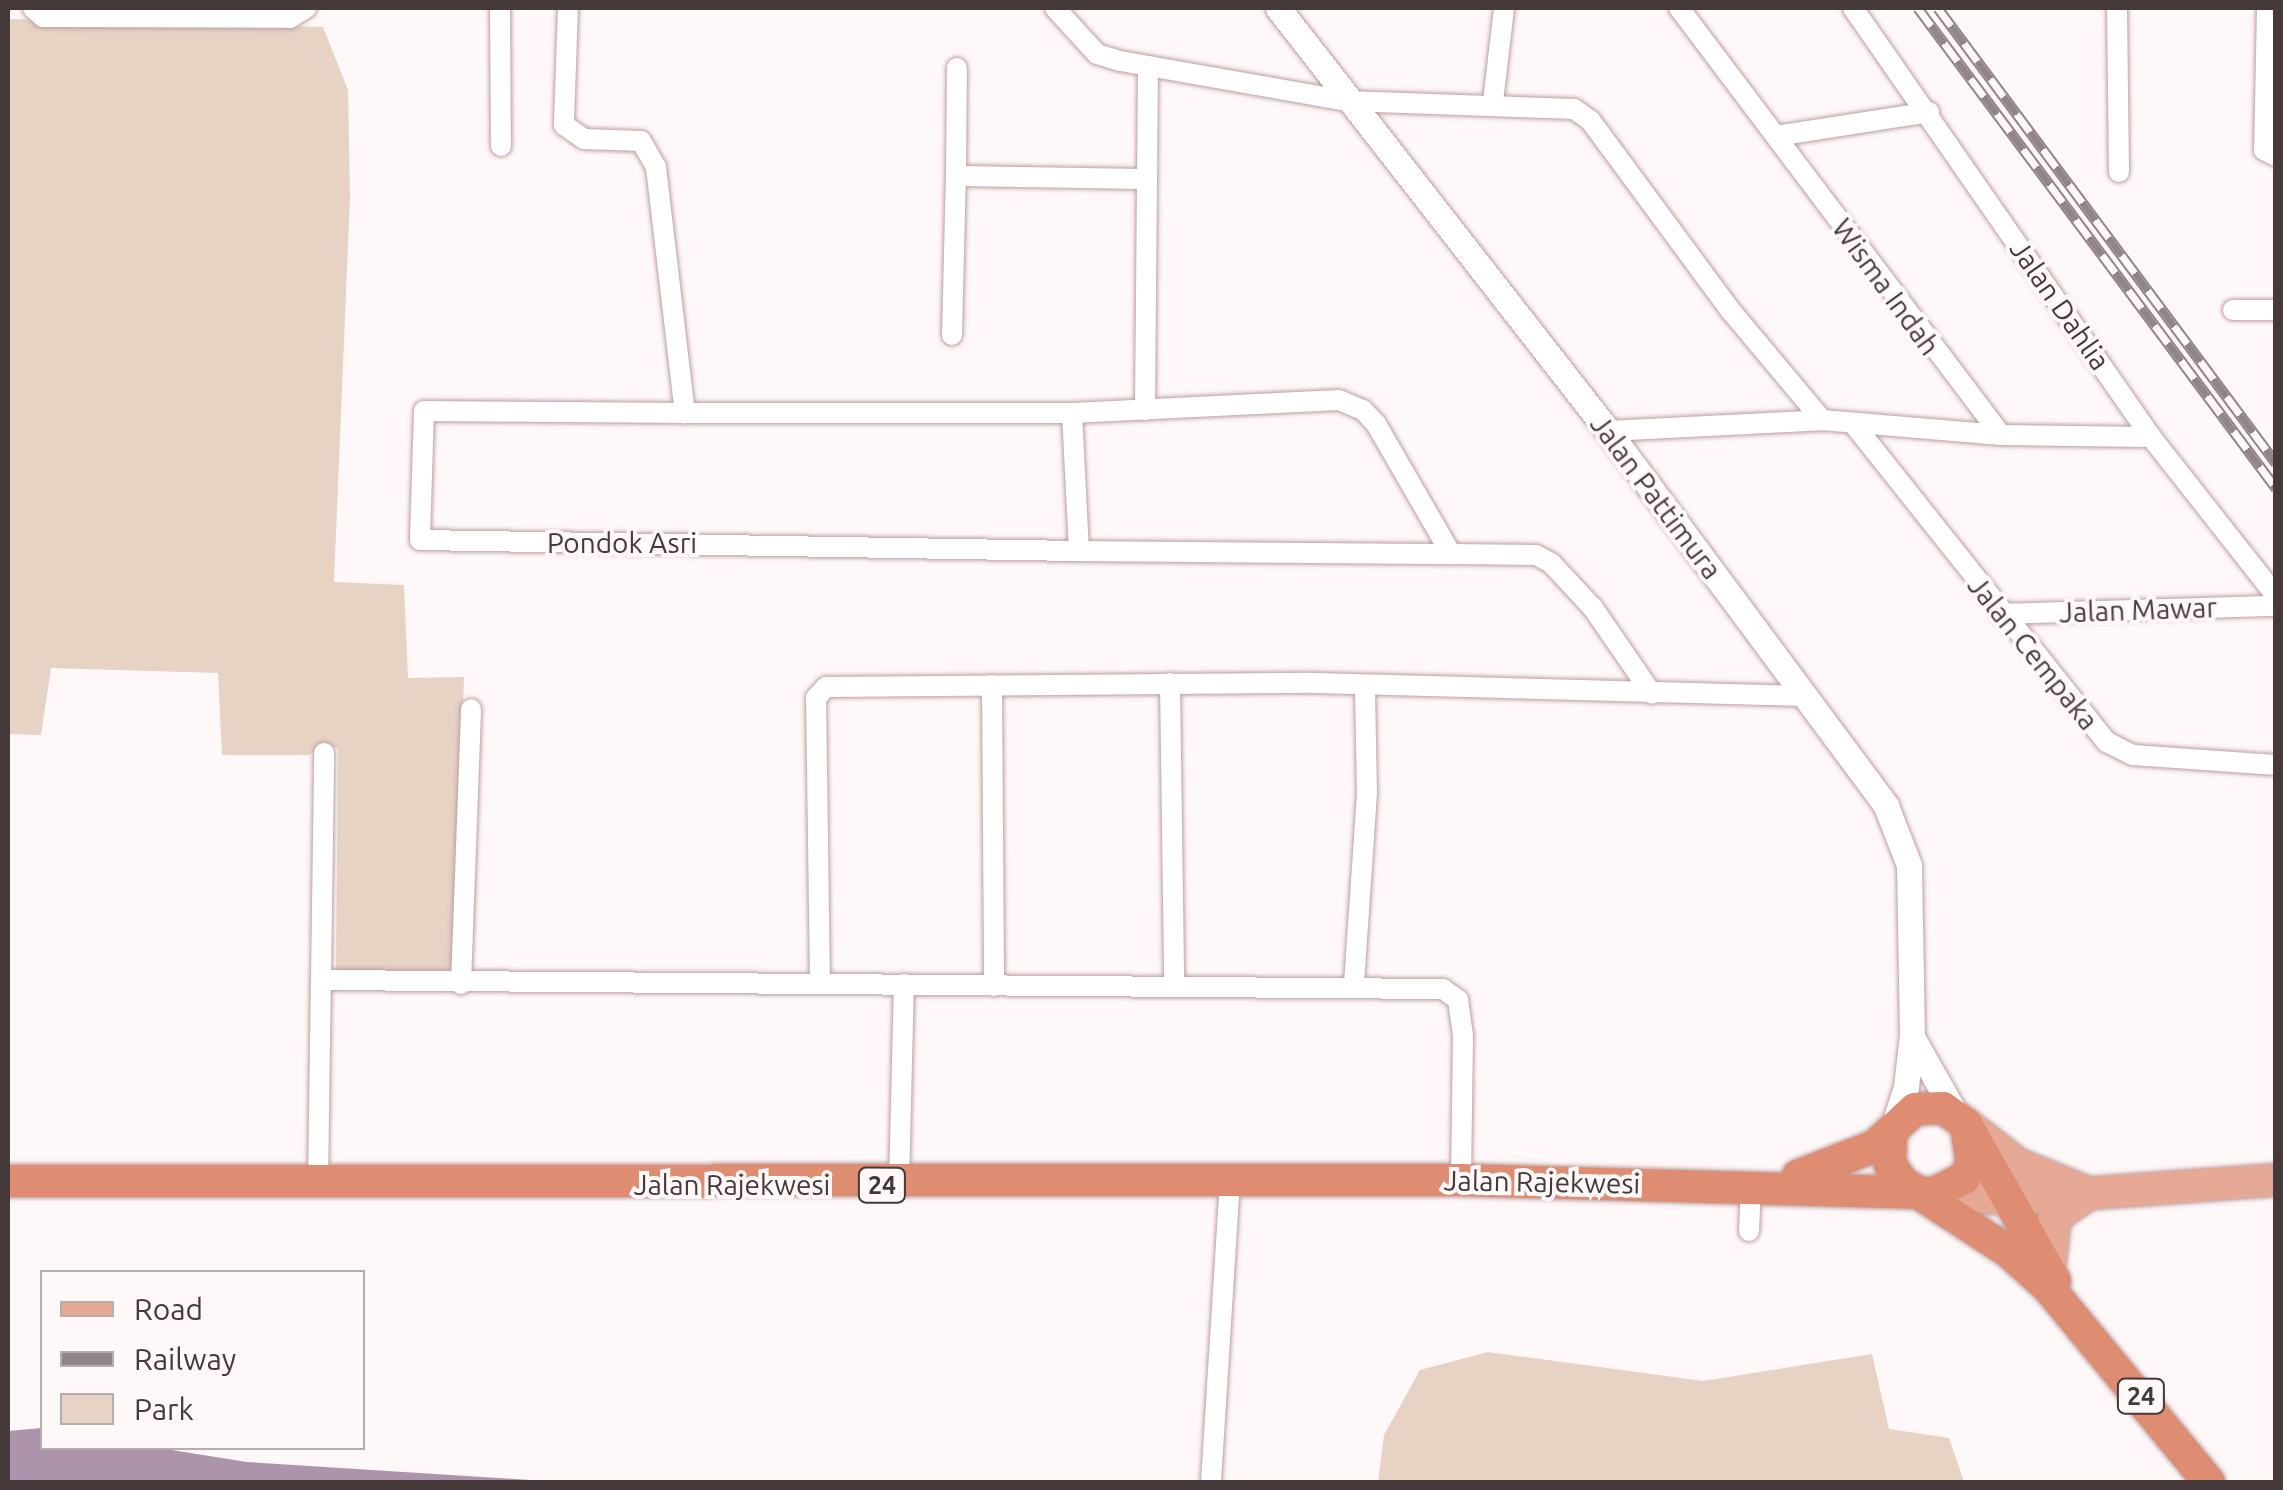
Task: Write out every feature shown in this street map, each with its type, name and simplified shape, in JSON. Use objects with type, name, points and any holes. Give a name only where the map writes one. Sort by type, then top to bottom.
[{"type":"highway","name":"24","points":[[1753,1185],[1836,1165],[1891,1133],[1915,1109],[1961,1119],[2072,1311]]},
{"type":"highway","points":[[1891,1133],[1888,1154],[1895,1173],[1928,1192],[1964,1178],[1972,1163],[1961,1119]]},
{"type":"highway","name":"Jalan Rajekwesi","points":[[8,1182],[318,1186],[1461,1180],[1753,1185]]},
{"type":"highway","name":"24","points":[[1753,1185],[1928,1192],[2008,1251],[2072,1311],[2208,1482]]},
{"type":"main road","points":[[1961,1119],[2017,1164],[2090,1193]]},
{"type":"main road","points":[[1928,1192],[2010,1199],[2276,1180]]},
{"type":"main road","points":[[2049,1271],[2055,1216],[2090,1193]]},
{"type":"street","points":[[34,8],[43,17],[298,13]]},
{"type":"street","points":[[500,8],[501,146]]},
{"type":"street","points":[[568,8],[564,125],[584,140],[641,141],[656,167],[684,413]]},
{"type":"street","points":[[1054,8],[1097,54],[1148,66],[1347,101],[1556,105],[1590,120],[1731,311],[1822,420]]},
{"type":"street","name":"Jalan Pattimura","points":[[1278,8],[1608,432],[1860,766],[1901,835],[1909,864],[1912,1035]]},
{"type":"street","points":[[1492,102],[1504,8]]},
{"type":"street","name":"Wisma Indah","points":[[1680,8],[1924,342],[2001,435]]},
{"type":"street","name":"Jalan Dahlia","points":[[1853,8],[2152,436],[2276,596]]},
{"type":"street","points":[[2117,8],[2119,172]]},
{"type":"street","points":[[2267,8],[2264,150],[2276,156]]},
{"type":"street","points":[[1145,410],[1148,66]]},
{"type":"street","points":[[952,335],[957,68]]},
{"type":"street","points":[[1776,136],[1929,112]]},
{"type":"street","points":[[956,176],[1147,179]]},
{"type":"street","points":[[2233,310],[2276,310]]},
{"type":"street","name":"Pondok Asri","points":[[1078,551],[420,540],[424,412],[1072,413],[1338,400],[1354,405],[1376,424],[1451,554]]},
{"type":"street","points":[[1072,413],[1078,551],[1536,555],[1551,564],[1593,608],[1652,694]]},
{"type":"street","points":[[1608,432],[1822,420],[1856,427],[2001,435],[2152,436]]},
{"type":"street","name":"Jalan Cempaka","points":[[1856,427],[2000,614],[2108,742],[2133,755],[2276,764]]},
{"type":"street","name":"Jalan Mawar","points":[[2000,614],[2276,606]]},
{"type":"street","points":[[820,982],[819,692],[1170,683],[1806,696]]},
{"type":"street","points":[[1170,683],[1174,987]]},
{"type":"street","points":[[992,685],[994,986]]},
{"type":"street","points":[[1354,984],[1368,794],[1365,685]]},
{"type":"street","points":[[461,984],[472,709]]},
{"type":"street","points":[[318,1186],[324,753]]},
{"type":"street","points":[[320,980],[1174,987],[1354,984],[1443,989],[1458,1000],[1461,1180]]},
{"type":"street","points":[[899,1185],[904,984]]},
{"type":"street","points":[[1912,1035],[1928,1076],[1961,1119]]},
{"type":"street","points":[[1891,1133],[1906,1087],[1912,1035]]},
{"type":"street","points":[[1212,1482],[1223,1374],[1230,1182]]},
{"type":"street","points":[[1749,1231],[1753,1185]]},
{"type":"green space","points":[[8,19],[323,27],[348,90],[350,197],[334,582],[404,585],[408,678],[464,677],[454,977],[336,970],[338,749],[329,744],[309,755],[222,755],[218,673],[51,668],[41,735],[8,734]]},
{"type":"green space","points":[[1488,1352],[1703,1381],[1872,1354],[1889,1429],[1949,1438],[1964,1482],[1378,1482],[1384,1435],[1420,1370]]},
{"type":"shaded area","points":[[40,1428],[40,1450],[172,1450],[247,1462],[563,1482],[8,1482],[8,1431]]},
{"type":"railway","points":[[1918,8],[2276,488]]},
{"type":"railway","points":[[1938,8],[2276,463]]}]
